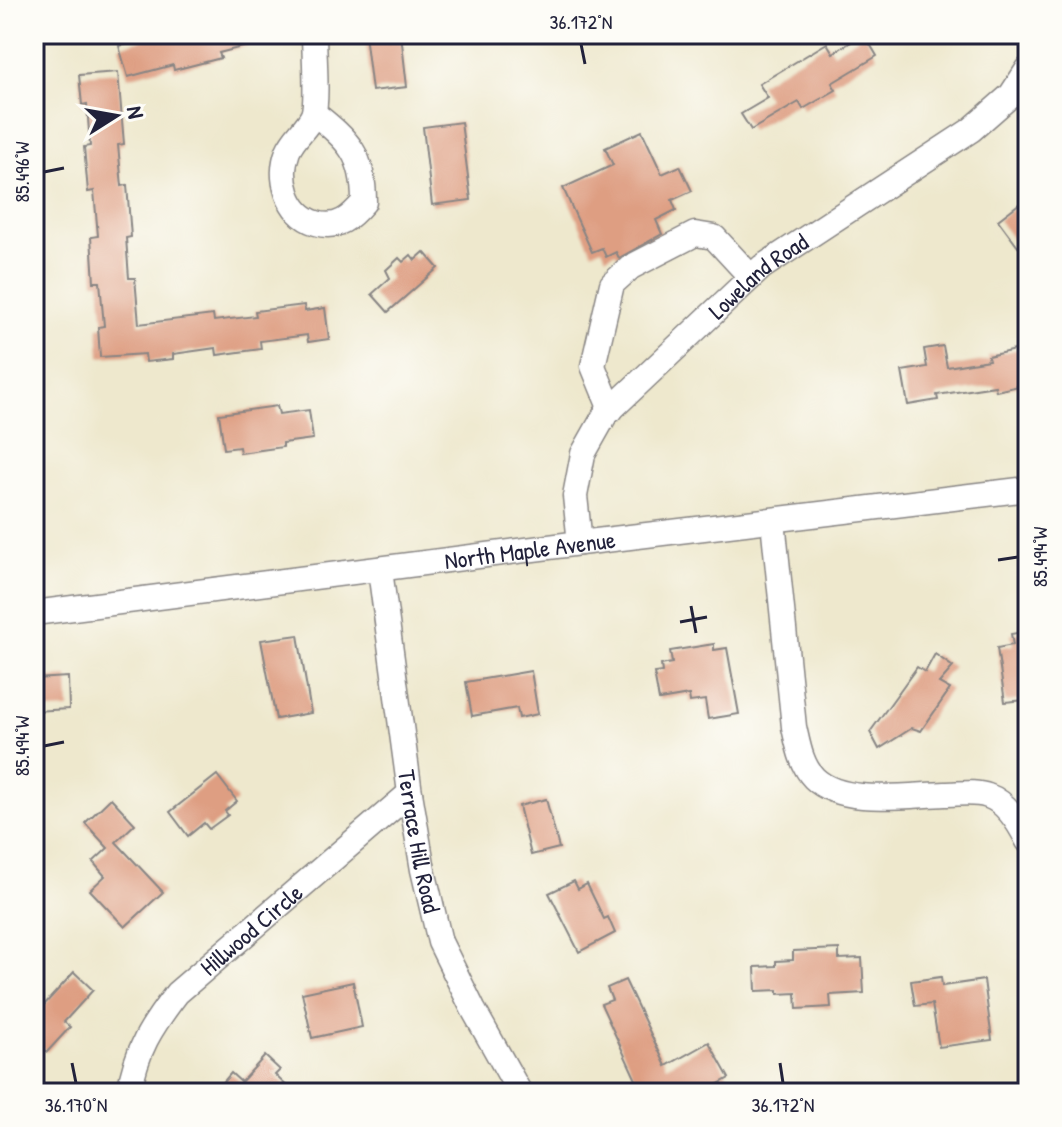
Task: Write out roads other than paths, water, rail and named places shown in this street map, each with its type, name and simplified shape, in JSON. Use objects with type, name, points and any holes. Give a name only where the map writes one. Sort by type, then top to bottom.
[{"type":"street","points":[[314,34],[314,113]]},
{"type":"street","name":"Loweland Road","points":[[580,543],[575,496],[583,454],[605,415],[751,277],[971,130],[1011,95],[1028,69]]},
{"type":"street","points":[[611,410],[593,366],[612,284],[631,267],[695,234],[714,237],[751,277]]},
{"type":"street","name":"North Maple Avenue","points":[[34,613],[1028,489]]},
{"type":"street","points":[[773,521],[794,727],[801,756],[813,777],[830,790],[852,796],[969,793],[990,796],[1012,814],[1028,841]]},
{"type":"street","name":"Terrace Hill Road","points":[[380,570],[410,793],[423,870],[440,942],[520,1093]]},
{"type":"street","name":"Hillwood Circle","points":[[129,1093],[134,1064],[151,1027],[177,993],[410,793]]}]
